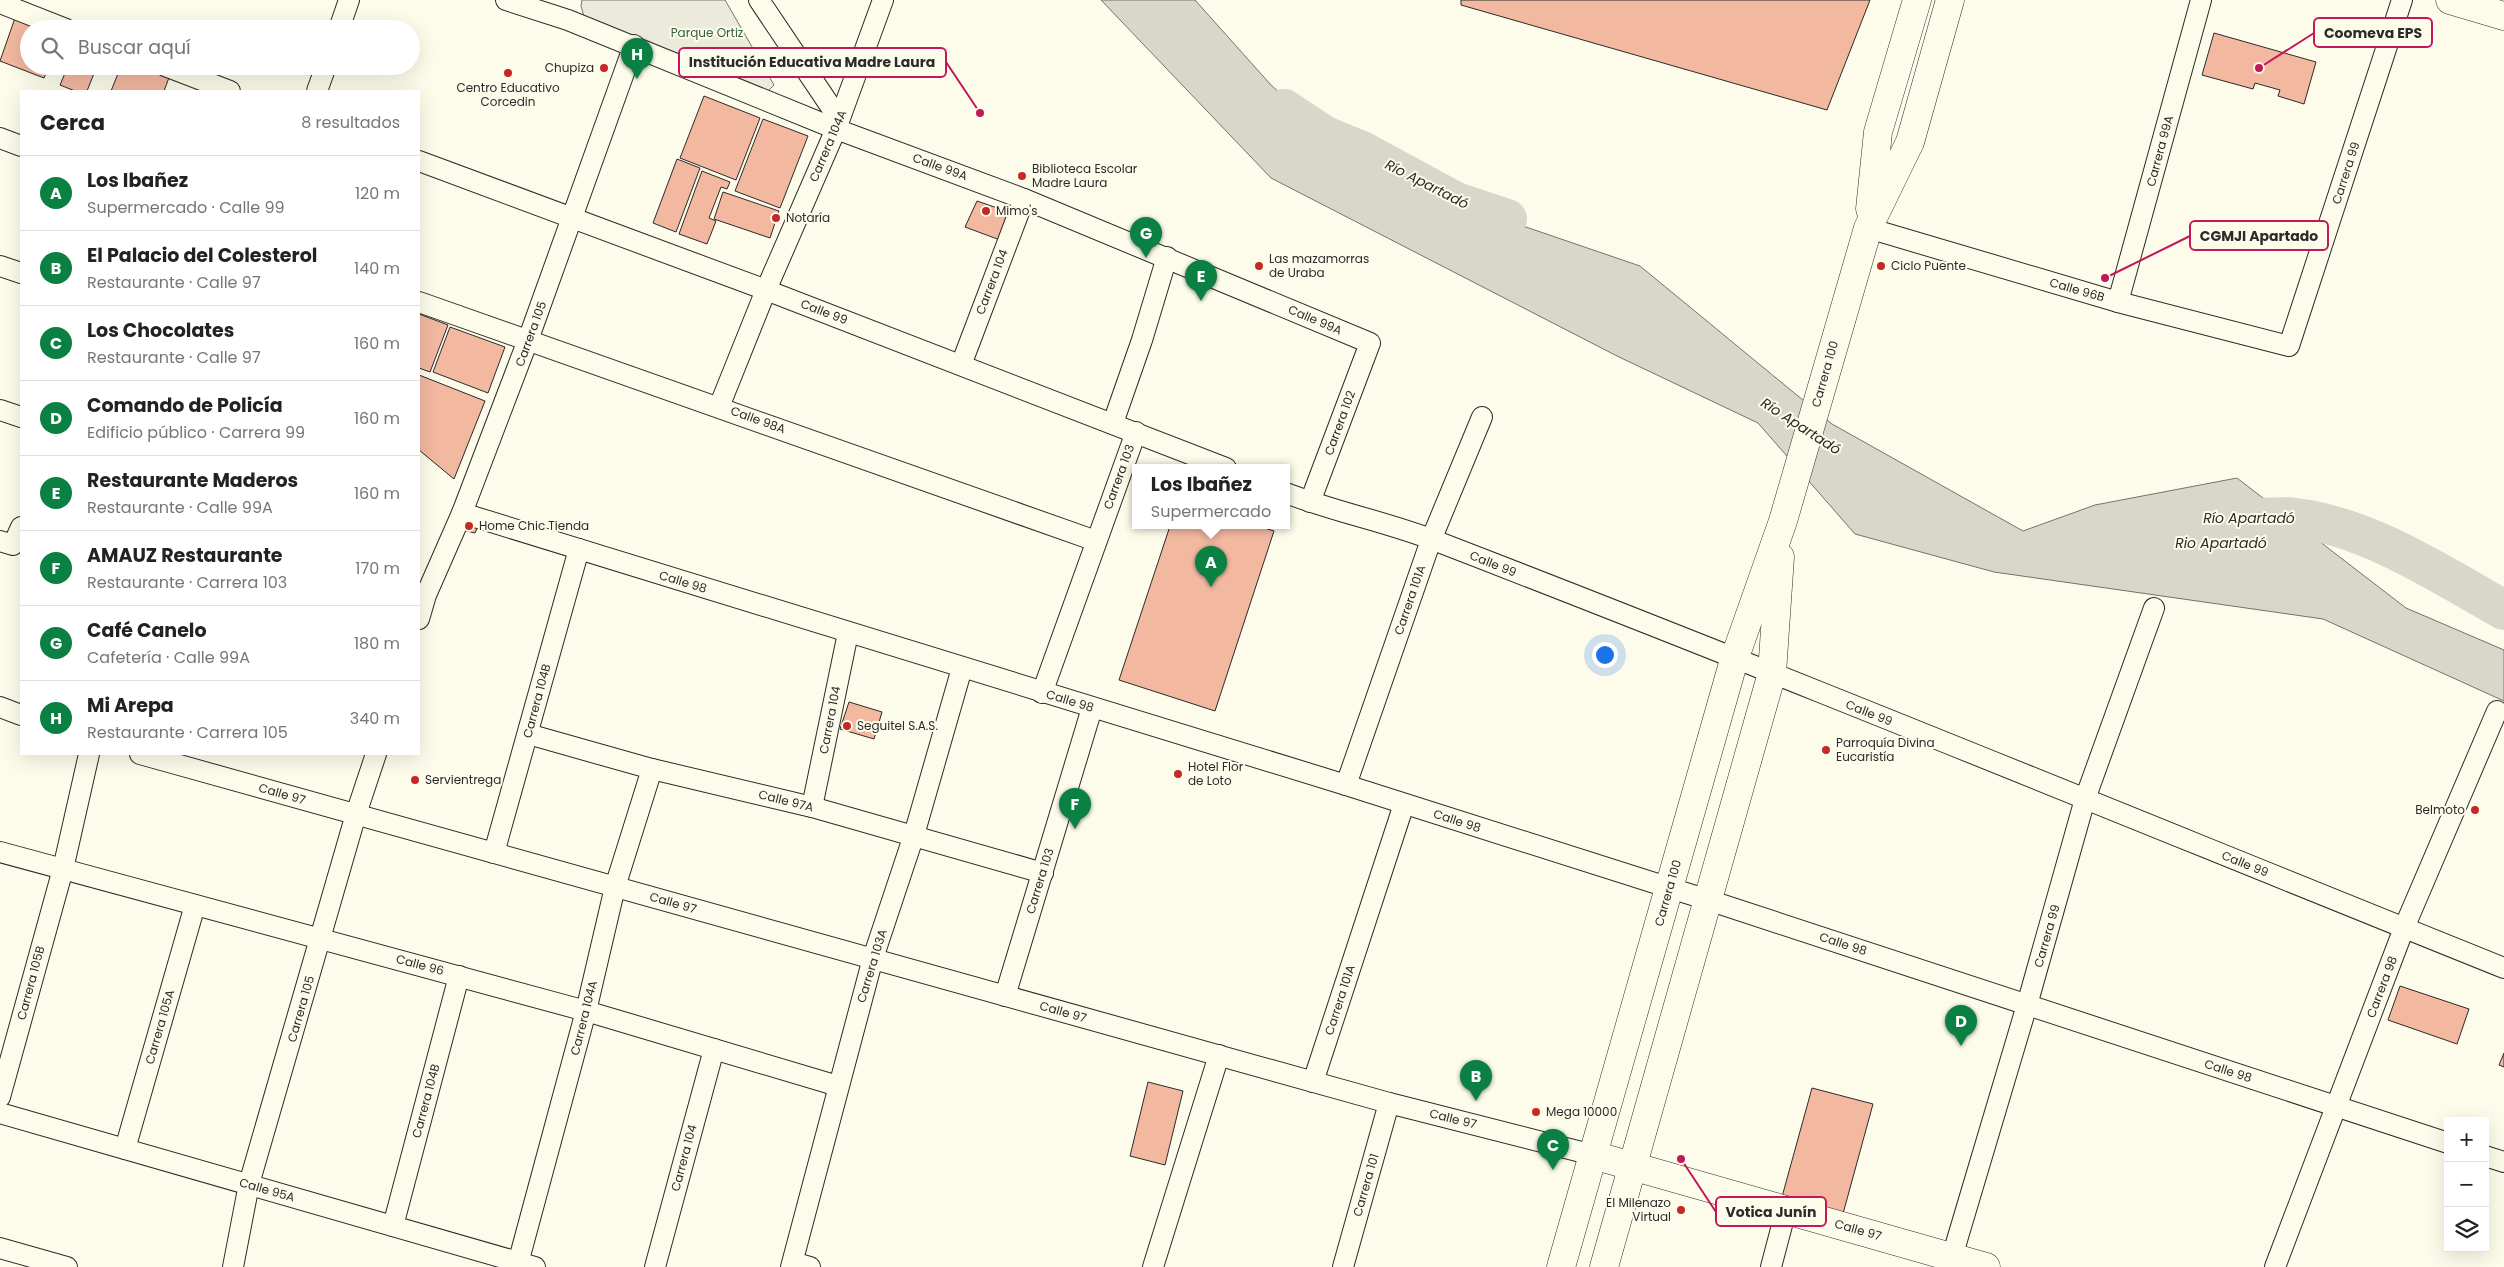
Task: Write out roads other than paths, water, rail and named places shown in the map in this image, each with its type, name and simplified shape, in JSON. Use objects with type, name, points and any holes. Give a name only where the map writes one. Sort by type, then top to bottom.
[{"type":"main road","name":"Carrera 100","points":[[1868,228],[1878,132],[1917,0]]},
{"type":"main road","name":"Carrera 100","points":[[1561,1267],[1734,660],[1783,521],[1868,228],[1910,142],[1950,0]]},
{"type":"main road","points":[[2450,0],[2504,16]]},
{"type":"main road","name":"Carrera 100","points":[[1604,1267],[1772,673],[1783,521]]},
{"type":"main road","name":"Calle 97","points":[[1593,1155],[1786,1210],[1950,1262],[1986,1267]]},
{"type":"street","points":[[342,20],[349,0]]},
{"type":"street","name":"Calle 99A","points":[[506,0],[568,20],[838,124],[1167,257],[1370,343]]},
{"type":"street","points":[[556,0],[568,20]]},
{"type":"street","points":[[760,0],[838,124]]},
{"type":"street","name":"Carrera 104A","points":[[720,407],[766,290],[838,124],[883,0]]},
{"type":"street","name":"Carrera 99A","points":[[2118,302],[2201,0]]},
{"type":"street","name":"Carrera 99","points":[[2288,346],[2402,0]]},
{"type":"street","points":[[0,3],[43,20]]},
{"type":"street","name":"Carrera 105","points":[[420,610],[422,594],[462,513],[528,340],[634,45]]},
{"type":"street","points":[[188,75],[227,90]]},
{"type":"street","points":[[317,90],[323,75]]},
{"type":"street","points":[[0,138],[20,146]]},
{"type":"street","name":"Calle 99","points":[[420,161],[766,290],[1216,464]]},
{"type":"street","name":"Carrera 104","points":[[961,365],[1024,199]]},
{"type":"street","name":"Calle 96B","points":[[1868,228],[2118,302],[2288,346]]},
{"type":"street","points":[[1113,423],[1142,340],[1167,257]]},
{"type":"street","points":[[0,266],[20,273]]},
{"type":"street","name":"Calle 98A","points":[[420,302],[1096,541]]},
{"type":"street","name":"Carrera 102","points":[[1310,502],[1370,343]]},
{"type":"street","points":[[0,410],[20,417]]},
{"type":"street","name":"Carrera 101A","points":[[1346,786],[1432,540],[1482,417]]},
{"type":"street","name":"Carrera 103","points":[[1042,693],[1136,432]]},
{"type":"street","name":"Calle 99","points":[[1290,494],[1432,540],[1734,660],[1772,673],[2504,968]]},
{"type":"street","name":"Calle 98","points":[[462,513],[1404,804],[1708,900],[2444,1142]]},
{"type":"street","name":"Carrera 104B","points":[[494,852],[579,549]]},
{"type":"street","name":"Carrera 99","points":[[1950,1262],[2027,1005],[2085,799],[2154,608]]},
{"type":"street","name":"Carrera 104","points":[[812,808],[848,633]]},
{"type":"street","name":"Carrera 103A","points":[[798,1265],[838,1086],[873,958],[914,835],[962,668]]},
{"type":"street","points":[[0,708],[20,715]]},
{"type":"street","name":"Carrera 103","points":[[1005,996],[1092,708]]},
{"type":"street","name":"Carrera 98","points":[[2275,1267],[2404,928],[2497,711]]},
{"type":"street","name":"Calle 97A","points":[[528,734],[652,769],[914,835],[1043,873]]},
{"type":"street","name":"Carrera 105B","points":[[0,1097],[63,869],[89,755]]},
{"type":"street","name":"Calle 97","points":[[144,755],[1313,1082],[1593,1155]]},
{"type":"street","name":"Carrera 105","points":[[233,1267],[249,1184],[322,939],[356,814],[376,755]]},
{"type":"street","name":"Carrera 104A","points":[[523,1265],[615,887],[652,769]]},
{"type":"street","name":"Carrera 101A","points":[[1313,1082],[1404,804]]},
{"type":"street","name":"Calle 96","points":[[0,852],[586,1011],[838,1086]]},
{"type":"street","name":"Carrera 105A","points":[[125,1149],[195,905]]},
{"type":"street","name":"Carrera 104B","points":[[393,1226],[459,976]]},
{"type":"street","name":"Carrera 104","points":[[655,1267],[714,1049]]},
{"type":"street","points":[[1153,1267],[1219,1055]]},
{"type":"street","name":"Carrera 101","points":[[1342,1267],[1389,1102]]},
{"type":"street","name":"Calle 95A","points":[[0,1113],[523,1265]]},
{"type":"street","points":[[2489,1157],[2504,1162]]},
{"type":"street","points":[[1771,1267],[1786,1210]]},
{"type":"street","points":[[0,1248],[67,1267]]},
{"type":"water","name":"Rio Apartadó","points":[[1101,0],[1195,0],[1271,85],[1371,174],[1640,266],[1832,424],[2023,531],[2095,505],[2237,478],[2406,608],[2504,650],[2504,701],[2323,619],[1994,572],[1855,534],[1758,423],[1617,356],[1271,178]]},
{"type":"waterway","name":"Río Apartadó","points":[[1284,109],[1325,136],[1362,151],[1456,202],[1507,219]]},
{"type":"waterway","name":"Río Apartadó","points":[[2234,518],[2296,518],[2350,531],[2429,567],[2504,610]]},
{"type":"place","name":"Chupiza","points":[[604,68]]},
{"type":"place","name":"Coomeva EPS","points":[[2259,68]]},
{"type":"place","name":"Centro Educativo Corcedin","points":[[508,73]]},
{"type":"place","name":"Mi Arepa","points":[[637,79]]},
{"type":"place","name":"Institución Educativa Madre Laura","points":[[980,113]]},
{"type":"place","name":"Biblioteca Escolar Madre Laura","points":[[1022,176]]},
{"type":"place","name":"Mimo's","points":[[986,211]]},
{"type":"place","name":"Notaría","points":[[776,218]]},
{"type":"place","name":"Café Canelo","points":[[1146,258]]},
{"type":"place","name":"Las mazamorras de Uraba","points":[[1259,266]]},
{"type":"place","name":"Ciclo Puente","points":[[1881,266]]},
{"type":"place","name":"CGMJI Apartado","points":[[2105,278]]},
{"type":"place","name":"Restaurante Maderos","points":[[1201,301]]},
{"type":"place","name":"Home Chic Tienda","points":[[469,526]]},
{"type":"place","name":"Los Ibañez","points":[[1211,587]]},
{"type":"place","name":"Seguitel S.A.S.","points":[[847,726]]},
{"type":"place","name":"Parroquía Divina Eucaristía","points":[[1826,750]]},
{"type":"place","name":"Hotel Flor de Loto","points":[[1178,774]]},
{"type":"place","name":"Servientrega","points":[[415,780]]},
{"type":"place","name":"Belmoto","points":[[2475,810]]},
{"type":"place","name":"AMAUZ Restaurante","points":[[1075,829]]},
{"type":"place","name":"Comando de Policía","points":[[1961,1046]]},
{"type":"place","name":"El Palacio del Colesterol","points":[[1476,1101]]},
{"type":"place","name":"Mega 10000","points":[[1536,1112]]},
{"type":"place","name":"Votica Junín","points":[[1681,1159]]},
{"type":"place","name":"Los Chocolates","points":[[1553,1170]]},
{"type":"place","name":"El Milenazo Virtual","points":[[1681,1210]]},
{"type":"park label","name":"Parque Ortiz","points":[[707,33]]}]
